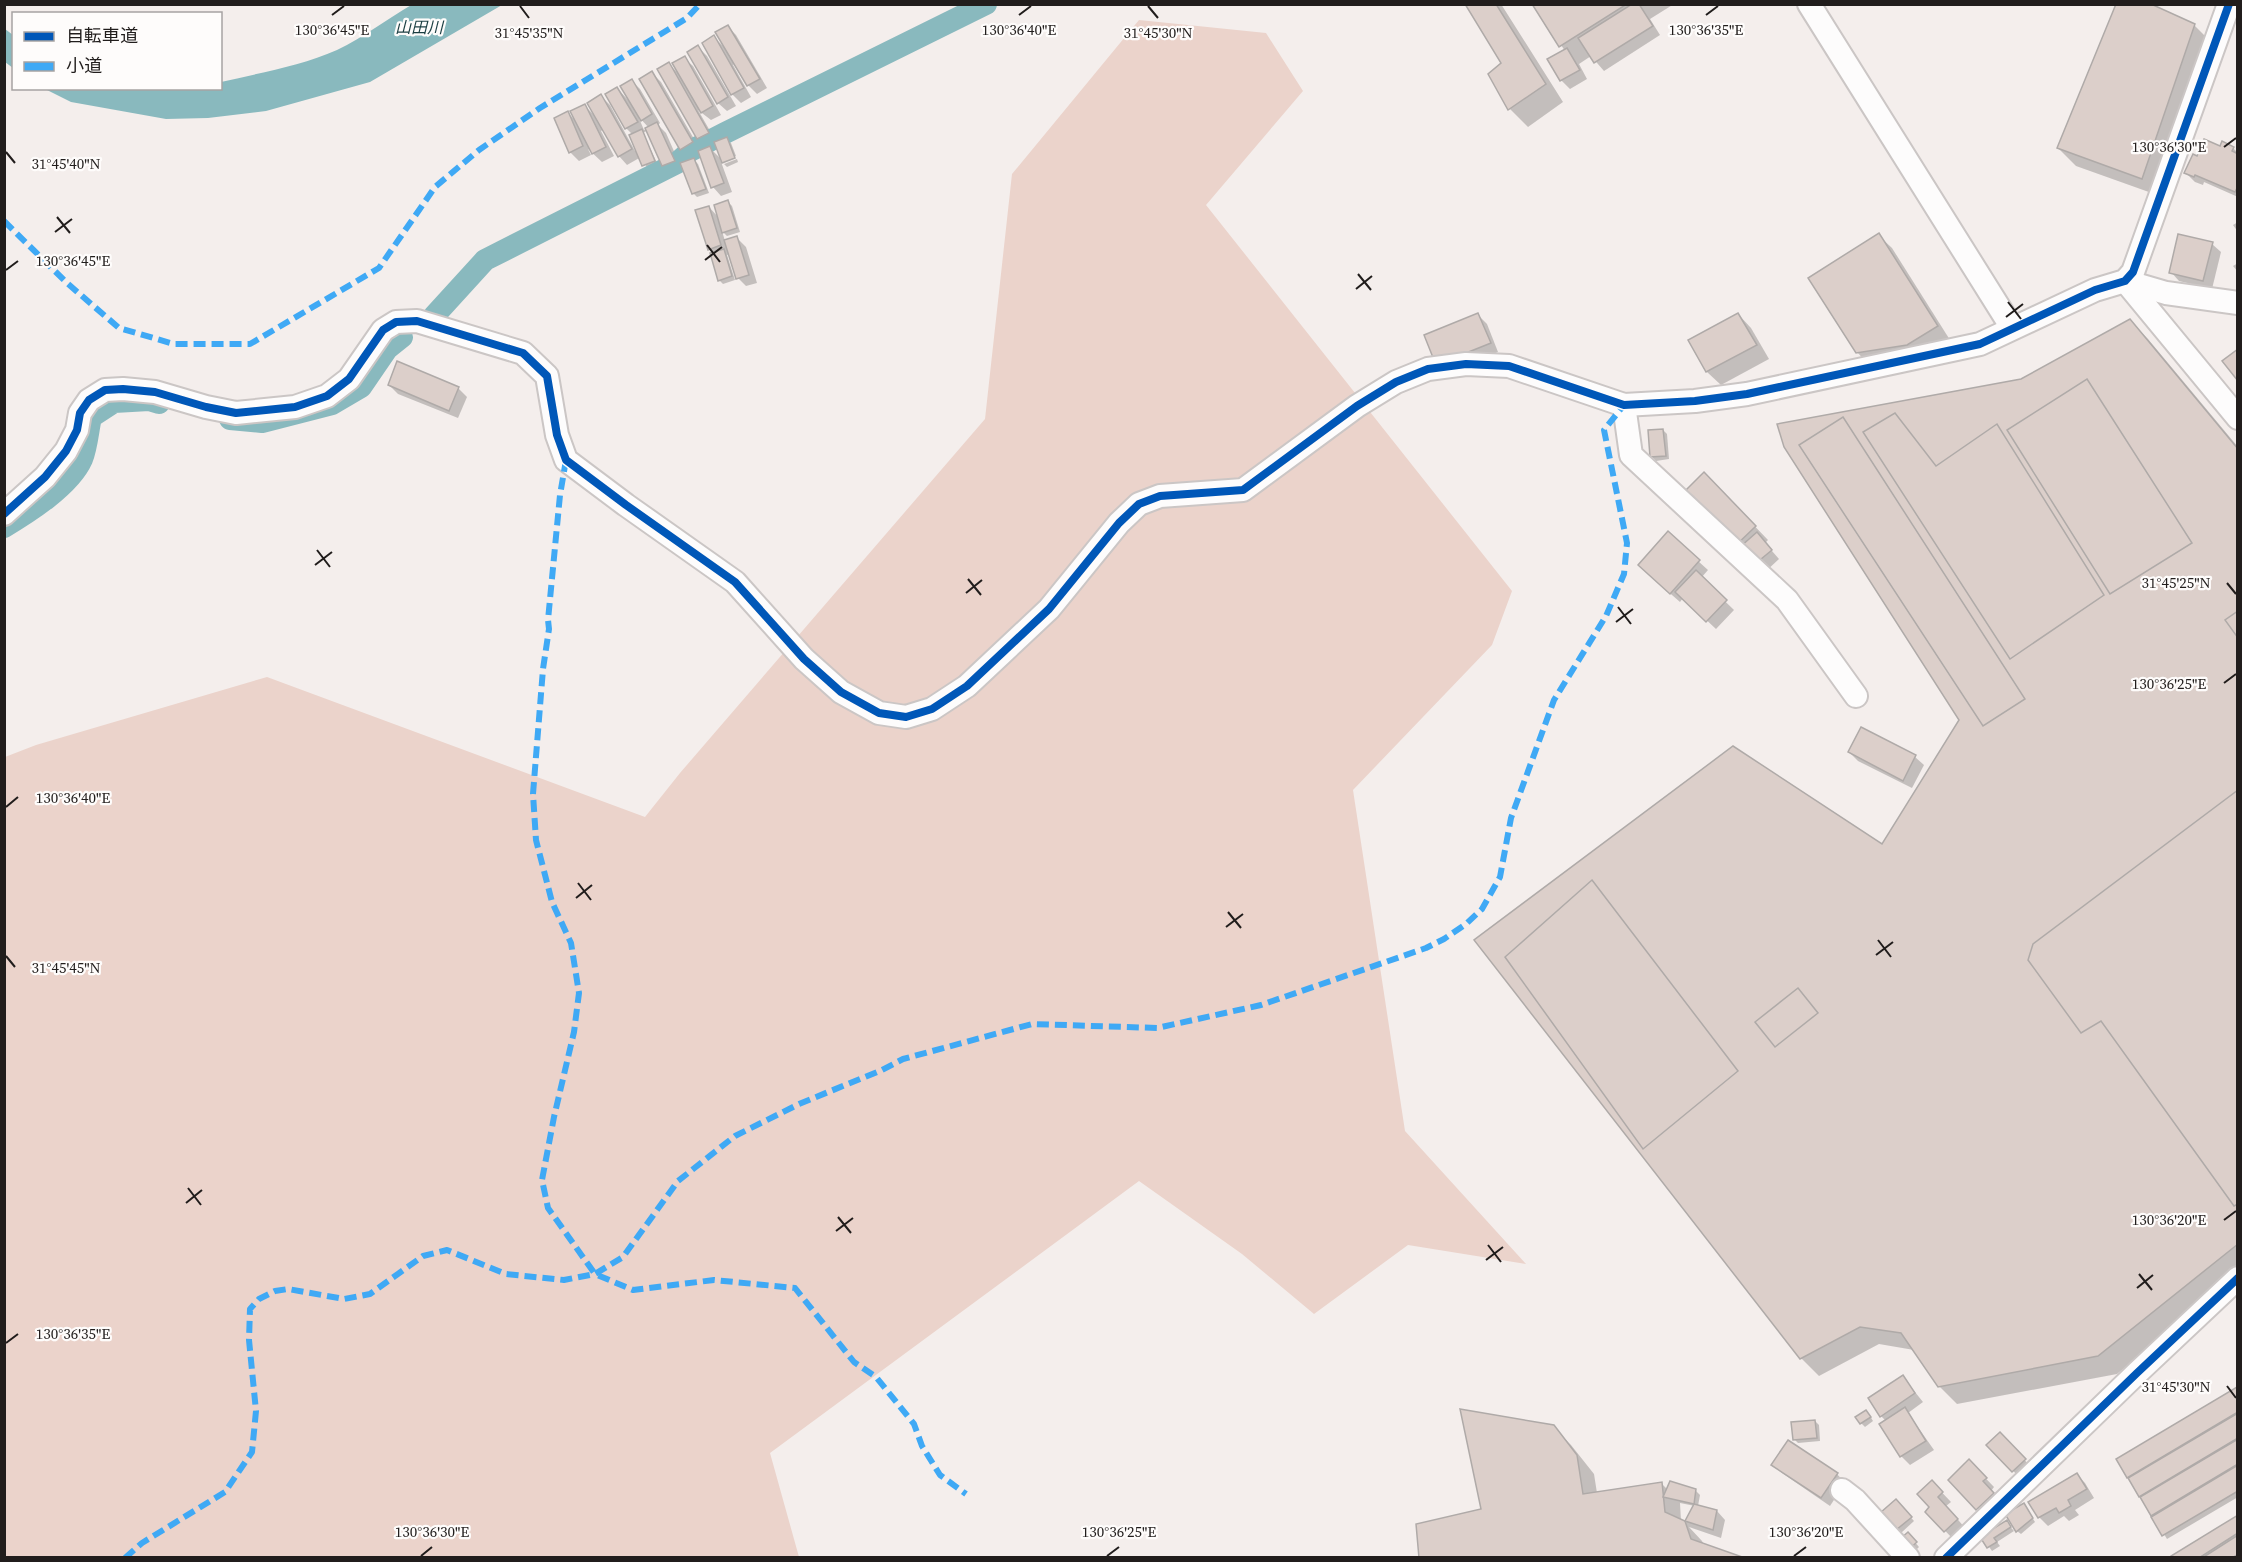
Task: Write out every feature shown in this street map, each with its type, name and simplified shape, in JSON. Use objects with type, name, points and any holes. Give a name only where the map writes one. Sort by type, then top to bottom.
[{"type":"street","points":[[1809,4],[2012,328]]},
{"type":"street","points":[[4,514],[45,477],[66,451],[77,430],[80,413],[89,400],[105,390],[123,388],[155,392],[236,413],[295,407],[327,396],[349,379],[383,330],[396,322],[417,321],[523,353],[547,376],[556,435],[566,460],[735,582],[804,659],[841,692],[879,712],[906,717],[932,709],[967,686],[1049,609],[1119,523],[1139,504],[1160,496],[1243,490],[1357,406],[1396,382],[1428,369],[1466,364],[1509,366],[1623,405],[1695,401],[1747,394],[1980,344],[2095,290],[2125,281],[2133,272],[2229,4]]},
{"type":"street","points":[[2125,281],[2166,293],[2238,303]]},
{"type":"street","points":[[2125,281],[2238,418]]},
{"type":"street","points":[[1623,405],[1631,455],[1787,600],[1856,696]]},
{"type":"street","points":[[1946,1557],[2238,1278]]},
{"type":"street","points":[[1842,1490],[1855,1500],[1908,1557]]},
{"type":"shaded area","points":[[1139,20],[1266,33],[1303,91],[1206,205],[1512,591],[1492,645],[1353,790],[1405,1131],[1526,1264],[1408,1245],[1314,1314],[1242,1254],[1139,1181],[770,1453],[799,1557],[5,1558],[5,757],[36,745],[267,677],[645,817],[680,773],[985,419],[1012,174]]},
{"type":"water","name":"山田川","points":[[413,4],[502,5],[370,82],[266,111],[208,118],[166,119],[71,102],[47,90],[222,90],[222,82],[323,56],[357,39]]},
{"type":"water","points":[[5,29],[12,34],[12,67],[5,62]]},
{"type":"building","points":[[1465,4],[1496,4],[1546,84],[1508,110],[1488,74],[1501,63]]},
{"type":"building","points":[[1532,4],[1627,4],[1559,47]]},
{"type":"building","points":[[1632,4],[1639,4],[1653,26],[1594,63],[1578,38]]},
{"type":"building","points":[[2116,4],[2151,4],[2195,24],[2142,179],[2057,148]]},
{"type":"building","points":[[728,25],[760,79],[747,86],[715,32]]},
{"type":"building","points":[[714,35],[744,88],[731,95],[702,43]]},
{"type":"building","points":[[698,45],[728,97],[717,104],[687,52]]},
{"type":"building","points":[[1567,48],[1580,70],[1560,81],[1547,59]]},
{"type":"building","points":[[685,56],[713,106],[701,113],[672,63]]},
{"type":"building","points":[[669,62],[709,133],[697,139],[657,69]]},
{"type":"building","points":[[652,71],[693,142],[680,150],[639,79]]},
{"type":"building","points":[[632,79],[652,114],[641,121],[620,86]]},
{"type":"building","points":[[617,87],[638,122],[625,129],[605,94]]},
{"type":"building","points":[[601,94],[632,149],[618,157],[587,103]]},
{"type":"building","points":[[585,104],[606,147],[592,154],[570,111]]},
{"type":"building","points":[[568,111],[583,146],[569,153],[554,118]]},
{"type":"building","points":[[657,122],[675,161],[662,166],[645,128]]},
{"type":"building","points":[[642,129],[655,161],[642,166],[629,135]]},
{"type":"building","points":[[727,137],[735,158],[722,163],[714,142]]},
{"type":"building","points":[[2204,139],[2220,146],[2222,141],[2234,147],[2232,151],[2238,154],[2238,186],[2235,192],[2195,175],[2194,177],[2184,173],[2193,154],[2197,156]]},
{"type":"building","points":[[710,146],[724,183],[711,188],[698,151]]},
{"type":"building","points":[[694,158],[706,189],[692,194],[680,163]]},
{"type":"building","points":[[728,200],[737,228],[722,233],[714,205]]},
{"type":"building","points":[[709,206],[721,245],[708,250],[695,210]]},
{"type":"building","points":[[1879,233],[1938,326],[1907,345],[1856,353],[1808,278]]},
{"type":"building","points":[[2178,234],[2213,242],[2203,281],[2169,273]]},
{"type":"building","points":[[737,236],[749,275],[736,279],[724,240]]},
{"type":"building","points":[[724,249],[732,276],[718,281],[710,253]]},
{"type":"building","points":[[1478,313],[1491,343],[1436,365],[1424,335]]},
{"type":"building","points":[[1738,313],[1757,345],[1706,372],[1688,340]]},
{"type":"building","points":[[2130,319],[2238,449],[2238,1244],[2098,1356],[1938,1387],[1901,1333],[1860,1327],[1800,1359],[1474,940],[1733,746],[1882,844],[1959,720],[1784,447],[1777,424],[2021,379]]},
{"type":"building","points":[[2238,349],[2238,381],[2222,361]]},
{"type":"building","points":[[397,361],[459,387],[449,411],[388,385]]},
{"type":"building","points":[[2087,379],[2192,543],[2110,594],[2007,430]]},
{"type":"building","points":[[1895,413],[1936,466],[1997,424],[2104,595],[2010,659],[1863,432]]},
{"type":"building","points":[[1843,417],[2025,699],[1983,726],[1799,445]]},
{"type":"building","points":[[1663,429],[1666,456],[1650,457],[1648,430]]},
{"type":"building","points":[[1704,472],[1756,526],[1732,549],[1681,495]]},
{"type":"building","points":[[1668,531],[1700,560],[1670,594],[1638,565]]},
{"type":"building","points":[[1757,532],[1772,550],[1755,564],[1740,547]]},
{"type":"building","points":[[1696,570],[1727,600],[1706,622],[1675,592]]},
{"type":"building","points":[[2238,611],[2238,638],[2225,620]]},
{"type":"building","points":[[1861,727],[1916,755],[1903,781],[1848,752]]},
{"type":"building","points":[[2238,790],[2238,1204],[2234,1206],[2101,1021],[2081,1033],[2028,960],[2033,944]]},
{"type":"building","points":[[1592,880],[1738,1071],[1643,1149],[1505,957]]},
{"type":"building","points":[[1798,988],[1818,1013],[1775,1047],[1755,1022]]},
{"type":"building","points":[[1903,1375],[1915,1393],[1880,1417],[1868,1398]]},
{"type":"building","points":[[2237,1387],[2238,1412],[2127,1478],[2116,1459]]},
{"type":"building","points":[[1905,1407],[1926,1441],[1900,1457],[1879,1424]]},
{"type":"building","points":[[1460,1409],[1554,1425],[1577,1455],[1583,1494],[1662,1482],[1665,1512],[1685,1521],[1691,1539],[1745,1558],[1419,1558],[1416,1524],[1481,1509]]},
{"type":"building","points":[[1866,1410],[1871,1417],[1860,1424],[1855,1417]]},
{"type":"building","points":[[2238,1413],[2238,1438],[2139,1497],[2128,1478]]},
{"type":"building","points":[[1815,1420],[1817,1438],[1793,1440],[1791,1422]]},
{"type":"building","points":[[2000,1432],[2026,1459],[2012,1472],[1986,1445]]},
{"type":"building","points":[[2238,1439],[2238,1464],[2151,1516],[2140,1497]]},
{"type":"building","points":[[1788,1440],[1838,1473],[1821,1498],[1771,1465]]},
{"type":"building","points":[[1969,1459],[1987,1478],[1983,1481],[1994,1493],[1976,1510],[1948,1480]]},
{"type":"building","points":[[2238,1465],[2238,1491],[2162,1536],[2151,1517]]},
{"type":"building","points":[[2077,1473],[2087,1489],[2068,1500],[2071,1506],[2059,1513],[2056,1508],[2038,1518],[2028,1502]]},
{"type":"building","points":[[1932,1480],[1943,1492],[1938,1497],[1958,1519],[1944,1532],[1925,1512],[1929,1507],[1917,1494]]},
{"type":"building","points":[[1670,1481],[1696,1489],[1694,1504],[1663,1497]]},
{"type":"building","points":[[1896,1499],[1912,1517],[1896,1530],[1880,1513]]},
{"type":"building","points":[[2024,1503],[2033,1518],[2016,1532],[2005,1514]]},
{"type":"building","points":[[1694,1504],[1717,1510],[1713,1530],[1685,1521]]},
{"type":"building","points":[[2238,1515],[2238,1533],[2199,1558],[2172,1558],[2171,1556]]},
{"type":"building","points":[[2007,1520],[2011,1527],[1994,1538],[1997,1542],[1987,1548],[1980,1537]]},
{"type":"building","points":[[1908,1532],[1917,1542],[1908,1550],[1899,1540]]},
{"type":"building","points":[[2238,1535],[2238,1554],[2232,1558],[2202,1558]]},
{"type":"waterway","points":[[434,316],[485,260],[677,163],[690,151],[725,133],[986,4]]},
{"type":"waterway","points":[[230,419],[262,422],[332,404],[361,387],[387,349],[402,337]]},
{"type":"waterway","points":[[4,527],[48,497],[76,469],[84,454],[91,417],[114,402],[149,400],[159,403]]},
{"type":"marked path","points":[[4,221],[67,283],[119,328],[174,344],[250,344],[379,268],[435,187],[479,150],[540,108],[687,18],[700,4]]},
{"type":"marked path","points":[[125,1558],[142,1543],[225,1492],[252,1452],[256,1411],[249,1340],[250,1309],[259,1299],[275,1291],[288,1289],[344,1299],[370,1294],[423,1256],[447,1250],[506,1274],[564,1280],[595,1274],[623,1257],[678,1181],[735,1136],[799,1104],[903,1059],[1032,1024],[1157,1028],[1261,1005],[1426,948],[1466,924],[1482,909],[1500,877],[1511,818],[1554,700],[1606,616],[1624,574],[1627,543],[1604,430],[1624,405]]},
{"type":"marked path","points":[[566,460],[560,495],[533,794],[536,840],[552,902],[571,943],[579,993],[574,1032],[542,1180],[548,1208],[595,1274],[633,1290],[714,1280],[795,1288],[854,1362],[876,1377],[914,1424],[922,1446],[940,1475],[966,1494]]},
{"type":"cycle path","points":[[4,514],[45,477],[66,451],[77,430],[80,413],[89,400],[105,390],[155,392],[236,413],[295,407],[327,396],[349,379],[383,330],[396,322],[417,321],[523,353],[547,376],[557,435],[566,460],[735,582],[804,659],[841,692],[879,713],[906,717],[932,709],[967,686],[1049,609],[1119,523],[1139,504],[1160,496],[1243,490],[1357,406],[1396,382],[1428,369],[1466,364],[1509,366],[1624,405],[1695,401],[1747,394],[1980,344],[2095,290],[2125,281],[2133,272],[2229,4]]},
{"type":"cycle path","points":[[1946,1558],[2238,1278]]}]
